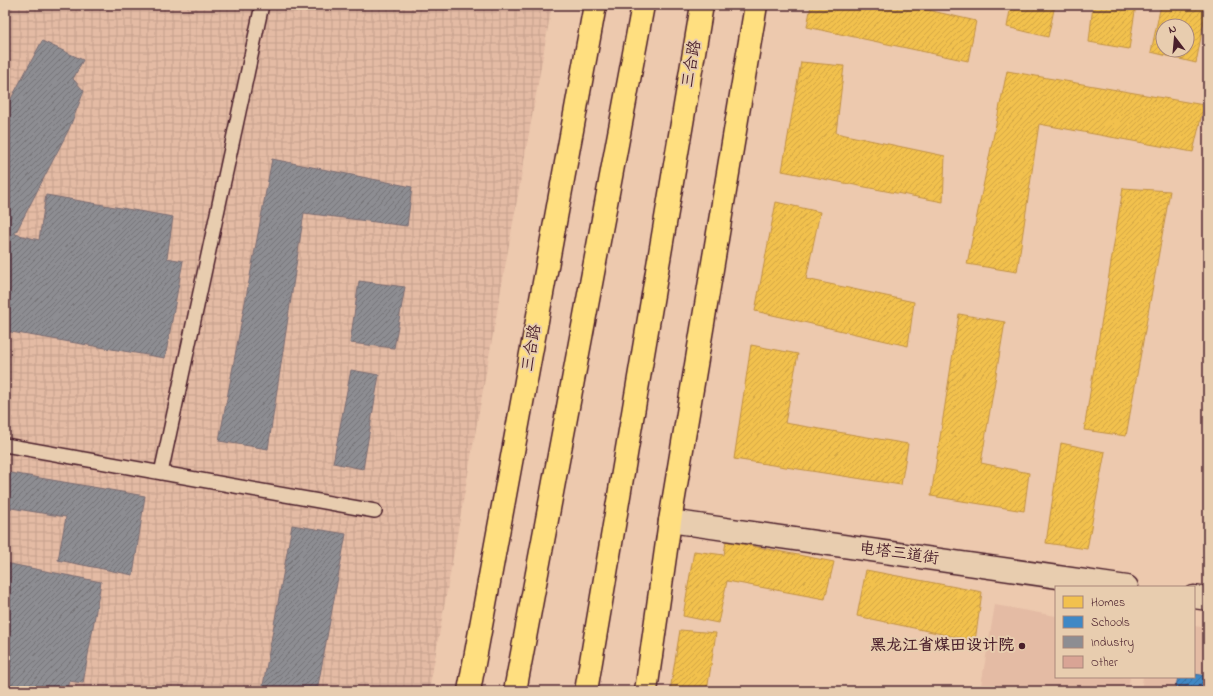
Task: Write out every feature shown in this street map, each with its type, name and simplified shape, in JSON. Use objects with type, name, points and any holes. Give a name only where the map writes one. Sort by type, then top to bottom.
[{"type":"highway","name":"三合路","points":[[469,691],[595,5]]},
{"type":"highway","points":[[515,691],[643,5]]},
{"type":"highway","name":"三合路","points":[[586,691],[702,5]]},
{"type":"highway","points":[[646,691],[670,521],[756,5]]},
{"type":"street","name":"电塔三道街","points":[[670,521],[1120,586]]},
{"type":"street","points":[[1195,597],[1208,599]]},
{"type":"lane","points":[[161,473],[262,5]]},
{"type":"lane","points":[[5,445],[375,511]]},
{"type":"shaded area","points":[[5,5],[552,5],[429,691],[5,691]]},
{"type":"shaded area","name":"黑龙江省煤田设计院","points":[[995,605],[1055,616],[1055,678],[1130,678],[1128,691],[980,691]]},
{"type":"shaded area","points":[[1195,626],[1208,628],[1208,691],[1141,691],[1143,678],[1195,678]]},
{"type":"building: Homes","points":[[811,5],[906,5],[976,21],[968,61],[807,27]]},
{"type":"building: Homes","points":[[1011,5],[1055,5],[1048,37],[1007,27]]},
{"type":"building: Homes","points":[[1093,5],[1136,5],[1129,49],[1089,42]]},
{"type":"building: Homes","points":[[1161,5],[1207,5],[1196,63],[1176,58],[1195,58],[1195,18],[1158,18]]},
{"type":"building: Homes","points":[[1155,33],[1155,53],[1151,52]]},
{"type":"building: Homes","points":[[801,62],[844,66],[836,133],[945,156],[943,202],[782,171]]},
{"type":"building: Homes","points":[[1007,71],[1204,105],[1193,152],[1039,124],[1017,272],[967,264]]},
{"type":"building: Homes","points":[[1123,188],[1170,191],[1126,436],[1084,430]]},
{"type":"building: Homes","points":[[776,202],[820,212],[806,279],[914,302],[908,346],[755,311]]},
{"type":"building: Homes","points":[[959,314],[1005,322],[981,463],[1029,473],[1024,511],[931,496]]},
{"type":"building: Homes","points":[[751,345],[798,354],[785,423],[908,444],[901,485],[734,459]]},
{"type":"building: Homes","points":[[1061,443],[1105,452],[1087,549],[1046,543]]},
{"type":"building: Homes","points":[[726,541],[834,562],[825,599],[727,581],[718,623],[683,616],[694,551],[724,555]]},
{"type":"building: Homes","points":[[866,570],[982,592],[975,641],[857,616]]},
{"type":"building: Homes","points":[[680,630],[716,633],[707,691],[670,691]]},
{"type":"building: Homes","points":[[854,687],[877,691],[853,691]]},
{"type":"building: Schools","points":[[1195,674],[1208,676],[1208,691],[1175,691],[1178,678],[1195,678]]},
{"type":"building: Industry","points":[[42,41],[83,60],[73,79],[84,91],[69,129],[15,234],[39,240],[46,195],[173,217],[167,258],[183,261],[165,358],[5,331],[5,110]]},
{"type":"building: Industry","points":[[272,159],[412,187],[407,226],[304,213],[268,449],[219,441]]},
{"type":"building: Industry","points":[[359,281],[405,287],[394,348],[350,343]]},
{"type":"building: Industry","points":[[351,370],[379,375],[363,469],[333,463]]},
{"type":"building: Industry","points":[[5,472],[145,496],[133,575],[58,560],[66,517],[5,507]]},
{"type":"building: Industry","points":[[292,525],[346,534],[317,691],[262,691]]},
{"type":"building: Industry","points":[[5,563],[101,582],[83,683],[69,681],[66,691],[5,691]]},
{"type":"building: Other","points":[[1208,537],[1208,569],[1204,568]]},
{"type":"place","name":"黑龙江省煤田设计院","points":[[1022,646]]}]
